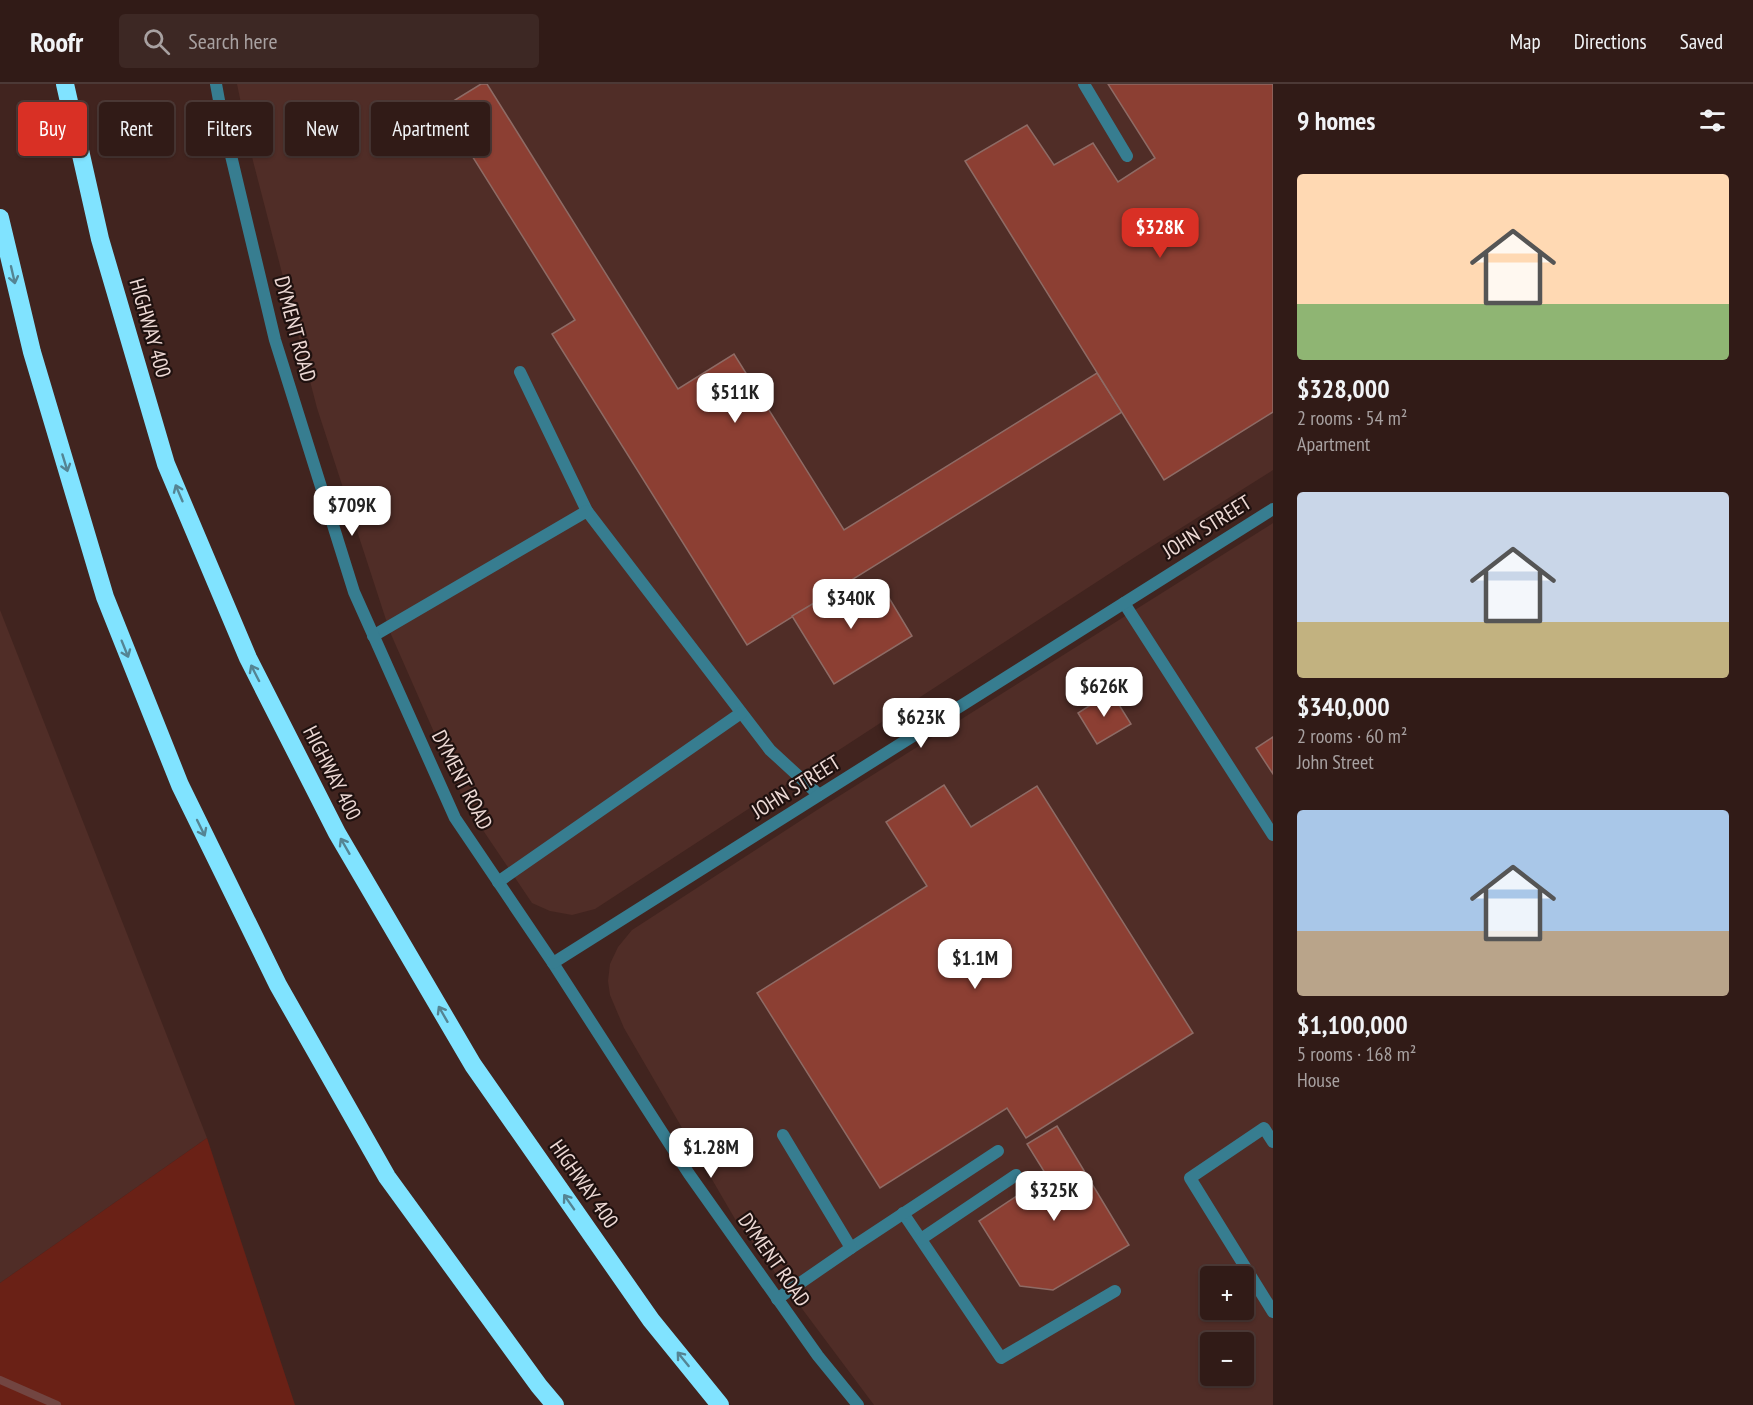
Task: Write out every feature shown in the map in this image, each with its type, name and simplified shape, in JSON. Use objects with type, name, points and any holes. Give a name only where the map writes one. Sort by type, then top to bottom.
[{"type":"highway","name":"HIGHWAY 400","points":[[65,84],[100,239],[166,464],[248,658],[337,833],[473,1065],[651,1320],[720,1405]]},
{"type":"highway","points":[[0,218],[32,352],[105,597],[180,785],[278,986],[387,1177],[555,1405]]},
{"type":"street","name":"DYMENT ROAD","points":[[216,84],[222,122],[275,340],[354,592],[455,818],[553,963],[689,1174],[818,1356],[858,1405]]},
{"type":"street","points":[[1084,84],[1127,156]]},
{"type":"street","points":[[520,372],[587,511],[770,750],[819,795]]},
{"type":"street","name":"JOHN STREET","points":[[553,963],[1273,509]]},
{"type":"street","points":[[373,636],[587,511]]},
{"type":"street","points":[[1124,603],[1273,835]]},
{"type":"street","points":[[498,882],[741,713]]},
{"type":"street","points":[[1273,1142],[1264,1128],[1190,1178],[1273,1312]]},
{"type":"street","points":[[783,1135],[851,1248]]},
{"type":"street","points":[[777,1299],[903,1213],[998,1152]]},
{"type":"street","points":[[921,1239],[1016,1175]]},
{"type":"street","points":[[903,1213],[1001,1358],[1115,1291]]},
{"type":"shaded area","points":[[237,84],[1273,84],[1273,470],[1135,557],[595,909],[572,915],[550,911],[532,903],[466,805],[390,632],[317,408],[253,161],[252,156],[273,156],[273,102],[241,102]]},
{"type":"shaded area","points":[[1273,523],[1273,1405],[874,1405],[735,1219],[624,1028],[610,995],[608,981],[610,964],[618,947],[632,930],[817,810]]},
{"type":"shaded area","points":[[0,610],[207,1138],[0,1283]]},
{"type":"shaded area","points":[[207,1138],[295,1405],[0,1405],[0,1283]]},
{"type":"building","points":[[481,84],[487,84],[678,389],[734,354],[844,530],[1097,373],[1122,412],[747,645],[552,334],[575,320],[472,156],[490,156],[490,102],[452,102]]},
{"type":"building","points":[[1108,84],[1273,84],[1273,412],[1164,480],[965,161],[1027,125],[1054,165],[1093,143],[1118,182],[1155,158]]},
{"type":"building","points":[[880,583],[912,636],[834,684],[792,616],[841,587],[850,601]]},
{"type":"building","points":[[1111,692],[1131,724],[1097,744],[1078,713]]},
{"type":"building","points":[[1273,737],[1273,774],[1256,748]]},
{"type":"building","points":[[944,785],[971,827],[1037,786],[1193,1033],[1026,1138],[1007,1108],[880,1188],[757,993],[927,886],[886,822]]},
{"type":"building","points":[[1057,1126],[1129,1245],[1053,1290],[1020,1286],[979,1221],[1047,1176],[1027,1144]]},
{"type":"waterway","points":[[0,1380],[57,1405]]}]
